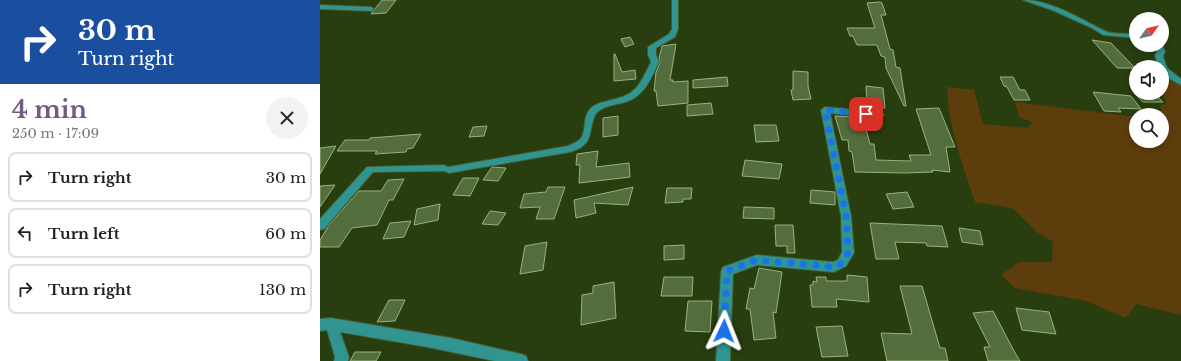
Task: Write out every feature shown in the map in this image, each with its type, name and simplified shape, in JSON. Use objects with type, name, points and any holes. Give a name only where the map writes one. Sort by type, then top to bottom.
[{"type":"street","points":[[320,226],[370,169],[447,170],[570,149],[580,143],[585,137],[590,116],[594,110],[606,104],[633,97],[642,88],[655,62],[652,55],[652,47],[672,35],[674,29],[676,0]]},
{"type":"street","points":[[1026,0],[1054,9],[1094,27],[1105,34],[1129,36]]},
{"type":"street","points":[[320,7],[372,9]]},
{"type":"street","points":[[1161,52],[1159,56],[1161,66],[1181,83]]},
{"type":"street","points":[[723,361],[727,271],[757,260],[834,267],[842,263],[848,253],[846,216],[825,110],[880,115]]},
{"type":"street","points":[[326,324],[342,357],[341,361]]},
{"type":"street","points":[[326,324],[490,352],[522,361]]},
{"type":"shaded area","points":[[1169,77],[1181,86],[1181,315],[1136,304],[1126,318],[1086,301],[1015,288],[1001,275],[1019,262],[1052,262],[1053,242],[1037,232],[1012,208],[975,202],[953,131],[947,87],[974,90],[983,124],[1028,128],[1032,122],[1019,117],[1015,102],[1129,116],[1129,148],[1169,148],[1169,108],[1161,108],[1160,106],[1167,103],[1166,100],[1169,100]]},
{"type":"building","points":[[382,0],[396,0],[386,13],[371,14]]},
{"type":"building","points":[[867,3],[882,3],[886,15],[881,15],[890,49],[893,50],[896,67],[900,68],[906,106],[904,106],[886,68],[885,57],[881,56],[877,45],[857,45],[853,36],[850,36],[847,28],[875,28]]},
{"type":"building","points":[[630,37],[634,44],[625,47],[621,39]]},
{"type":"building","points":[[1092,40],[1111,43],[1129,62],[1129,68],[1117,68]]},
{"type":"building","points":[[676,44],[670,80],[673,80],[673,82],[688,81],[688,103],[658,106],[656,91],[654,91],[656,72],[660,63],[659,58],[662,46]]},
{"type":"building","points":[[614,54],[622,72],[635,70],[636,79],[614,81]]},
{"type":"building","points":[[793,71],[808,72],[808,86],[811,99],[793,100],[791,90],[793,90]]},
{"type":"building","points":[[727,77],[728,86],[693,88],[693,80]]},
{"type":"building","points":[[1000,77],[1013,77],[1020,90],[1025,90],[1030,100],[1014,100],[1007,87],[1004,86]]},
{"type":"building","points":[[866,86],[883,88],[885,108],[867,107]]},
{"type":"building","points":[[1093,92],[1129,96],[1129,100],[1134,100],[1140,108],[1118,108],[1121,112],[1104,111]]},
{"type":"building","points":[[1141,100],[1161,100],[1163,102],[1143,102]]},
{"type":"building","points":[[711,103],[713,114],[687,116],[687,105]]},
{"type":"building","points":[[939,108],[955,147],[946,147],[950,172],[932,170],[933,172],[905,173],[855,172],[852,152],[849,151],[848,140],[842,140],[835,116],[856,117],[860,129],[866,129],[870,144],[874,144],[876,160],[911,161],[909,155],[931,155],[916,109]]},
{"type":"building","points":[[618,116],[618,135],[603,137],[603,118]]},
{"type":"building","points":[[754,125],[776,125],[779,141],[756,142]]},
{"type":"building","points":[[487,126],[484,136],[469,137],[473,127]]},
{"type":"building","points":[[421,134],[413,148],[407,149],[406,152],[375,154],[377,151],[337,151],[345,140],[369,140],[370,138]]},
{"type":"building","points":[[336,146],[320,174],[320,148]]},
{"type":"building","points":[[598,151],[596,167],[629,163],[630,177],[579,183],[580,165],[576,165],[577,154]]},
{"type":"building","points":[[745,160],[782,164],[779,179],[742,176]]},
{"type":"building","points":[[492,167],[506,168],[498,181],[483,180]]},
{"type":"building","points":[[463,178],[479,178],[470,196],[453,195]]},
{"type":"building","points":[[404,179],[393,200],[389,200],[377,225],[352,228],[339,247],[320,247],[320,240],[329,225],[359,191],[381,191],[388,180]]},
{"type":"building","points":[[335,185],[320,207],[320,186]]},
{"type":"building","points":[[548,187],[565,187],[554,219],[536,219],[540,207],[520,208],[524,194],[546,192]]},
{"type":"building","points":[[633,187],[628,205],[594,203],[596,213],[576,218],[574,200]]},
{"type":"building","points":[[667,188],[692,188],[691,199],[683,199],[683,202],[665,203]]},
{"type":"building","points":[[811,190],[835,192],[835,205],[810,203]]},
{"type":"building","points":[[907,192],[914,207],[893,209],[886,194]]},
{"type":"building","points":[[440,204],[438,220],[414,225],[417,209]]},
{"type":"building","points":[[744,207],[774,208],[774,219],[743,218]]},
{"type":"building","points":[[490,211],[506,213],[498,225],[482,224]]},
{"type":"building","points":[[411,221],[404,237],[383,239],[390,223]]},
{"type":"building","points":[[870,223],[942,226],[948,247],[927,246],[926,243],[895,242],[899,259],[876,259]]},
{"type":"building","points":[[775,225],[793,225],[795,253],[787,253],[787,246],[776,246]]},
{"type":"building","points":[[959,228],[980,231],[983,245],[962,242]]},
{"type":"building","points":[[547,242],[543,270],[520,274],[525,246]]},
{"type":"building","points":[[684,245],[684,259],[664,260],[664,246]]},
{"type":"building","points":[[759,268],[782,272],[776,313],[773,312],[776,338],[754,340],[750,309],[746,309],[750,288],[754,289]]},
{"type":"building","points":[[847,275],[867,277],[869,302],[836,299],[837,307],[812,307],[810,285],[813,285],[813,281],[817,282],[816,277],[826,277],[826,281],[847,281]]},
{"type":"building","points":[[664,277],[693,277],[692,296],[661,296]]},
{"type":"building","points":[[614,282],[616,318],[581,325],[582,295],[593,293],[593,286]]},
{"type":"building","points":[[900,286],[922,286],[940,348],[945,348],[948,361],[887,361],[881,333],[912,334]]},
{"type":"building","points":[[389,300],[405,300],[395,321],[377,322]]},
{"type":"building","points":[[688,301],[712,301],[710,332],[685,331]]},
{"type":"building","points":[[1016,308],[1049,312],[1056,334],[1022,330]]},
{"type":"building","points":[[993,311],[1020,361],[988,361],[984,347],[990,347],[973,313]]},
{"type":"building","points":[[842,326],[848,356],[822,357],[816,327]]},
{"type":"building","points":[[355,352],[381,352],[376,361],[350,361]]},
{"type":"route","points":[[724,331],[727,271],[757,260],[834,267],[842,263],[848,253],[846,216],[825,110],[866,114]]}]
